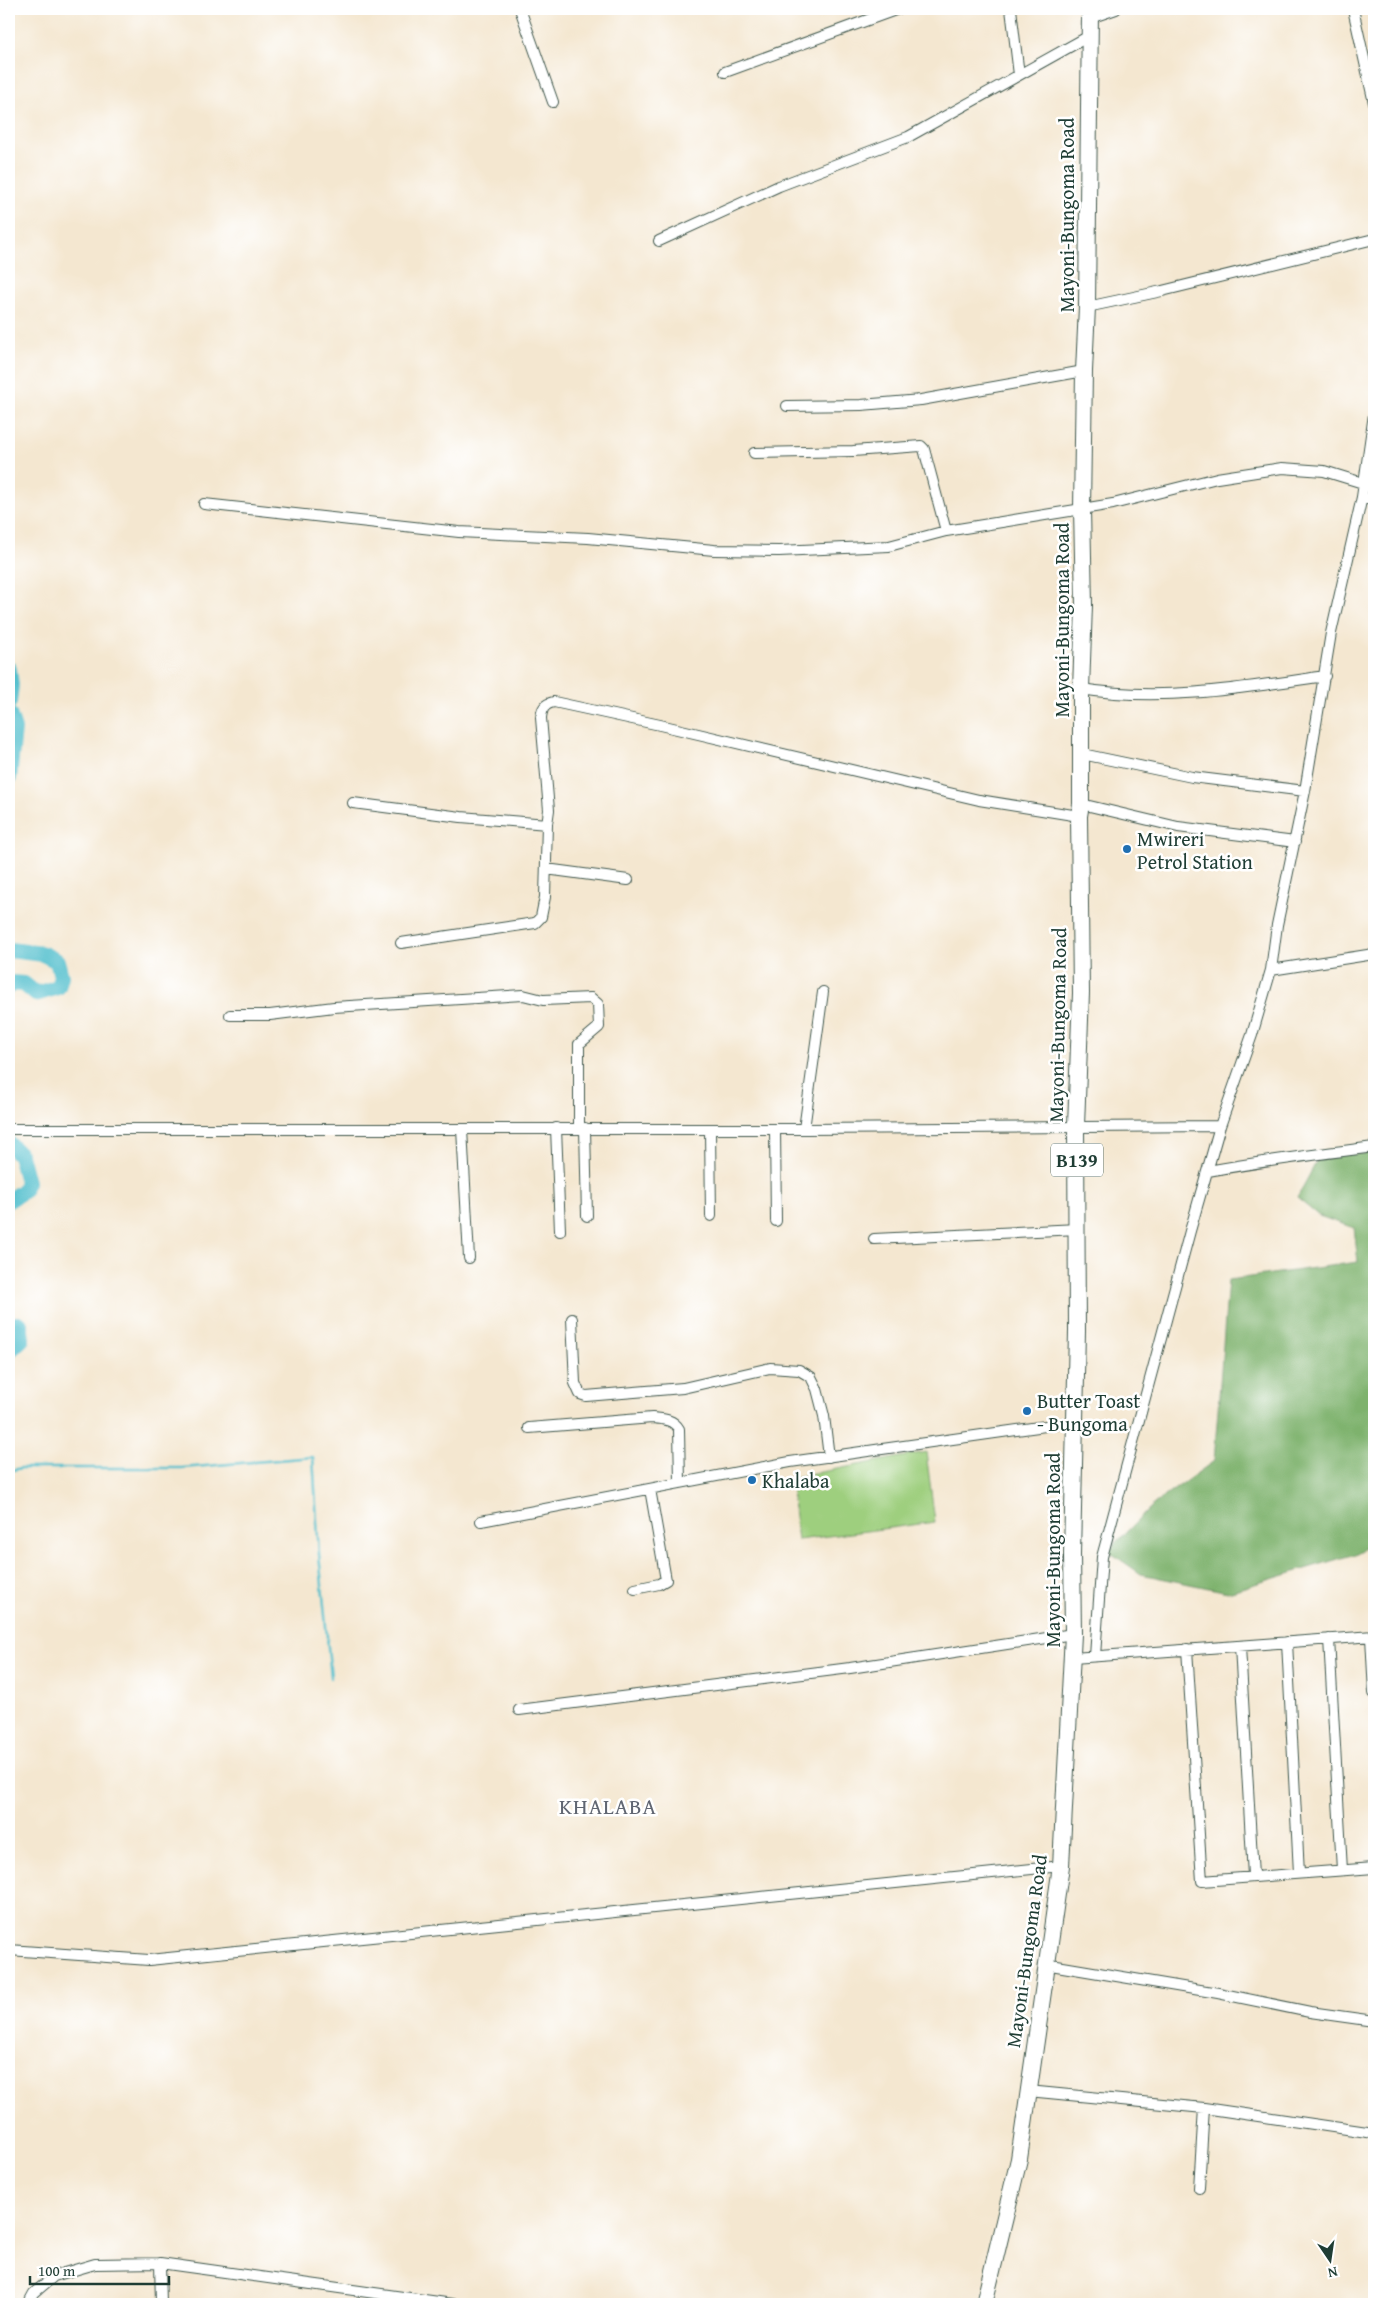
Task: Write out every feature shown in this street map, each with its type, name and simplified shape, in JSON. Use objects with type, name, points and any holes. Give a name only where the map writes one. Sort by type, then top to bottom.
[{"type":"main road","name":"Mayoni-Bungoma Road","points":[[984,2304],[1019,2159],[1045,1964],[1061,1866],[1073,1658],[1072,1554],[1078,1229],[1076,1126],[1082,993],[1080,810],[1084,606],[1082,509],[1087,307],[1090,14]]},
{"type":"street","points":[[520,9],[553,102]]},
{"type":"street","points":[[725,72],[898,9]]},
{"type":"street","points":[[1011,9],[1019,75]]},
{"type":"street","points":[[1090,14],[1116,9]]},
{"type":"street","points":[[1353,9],[1374,103]]},
{"type":"street","points":[[659,241],[778,186],[908,137],[1089,36]]},
{"type":"street","points":[[1087,307],[1162,291],[1374,239]]},
{"type":"street","points":[[787,406],[861,405],[921,400],[1084,371]]},
{"type":"street","points":[[1095,1656],[1102,1557],[1220,1126],[1252,1035],[1271,970],[1277,925],[1305,791],[1331,633],[1362,496],[1363,483],[1371,457],[1374,414]]},
{"type":"street","points":[[754,453],[853,451],[921,446],[924,449],[946,532]]},
{"type":"street","points":[[204,504],[459,532],[588,538],[714,550],[779,551],[889,546],[946,532],[1113,504],[1217,478],[1282,468],[1324,471],[1363,483]]},
{"type":"street","points":[[1362,496],[1374,501]]},
{"type":"street","points":[[1081,688],[1114,694],[1219,692],[1325,676]]},
{"type":"street","points":[[401,943],[535,923],[541,917],[544,908],[549,810],[542,718],[544,707],[548,703],[554,702],[660,724],[979,800],[1080,810],[1178,827],[1295,842]]},
{"type":"street","points":[[1082,754],[1192,777],[1305,791]]},
{"type":"street","points":[[353,804],[461,817],[548,824]]},
{"type":"street","points":[[546,869],[628,880]]},
{"type":"street","points":[[1271,970],[1374,954]]},
{"type":"street","points":[[804,1129],[823,992]]},
{"type":"street","points":[[230,1015],[270,1015],[334,1007],[523,995],[543,1000],[590,998],[598,1004],[600,1023],[599,1027],[579,1044],[587,1216]]},
{"type":"street","points":[[9,1129],[804,1129],[1220,1126]]},
{"type":"street","points":[[462,1128],[469,1258]]},
{"type":"street","points":[[556,1128],[560,1231]]},
{"type":"street","points":[[710,1129],[710,1216]]},
{"type":"street","points":[[775,1129],[776,1221]]},
{"type":"street","points":[[1208,1170],[1304,1155],[1333,1154],[1374,1147]]},
{"type":"street","points":[[874,1239],[1078,1229]]},
{"type":"street","points":[[572,1319],[575,1383],[580,1394],[586,1396],[683,1388],[770,1368],[799,1370],[811,1377],[818,1388],[824,1416],[829,1457]]},
{"type":"street","points":[[529,1428],[652,1418],[676,1423],[679,1429],[680,1483]]},
{"type":"street","points":[[481,1521],[790,1462],[1074,1422]]},
{"type":"street","points":[[635,1589],[660,1584],[666,1580],[650,1489]]},
{"type":"street","points":[[519,1710],[850,1668],[1073,1634]]},
{"type":"street","points":[[1073,1658],[1372,1636],[1374,1693]]},
{"type":"street","points":[[1328,1639],[1342,1870]]},
{"type":"street","points":[[1287,1642],[1299,1873]]},
{"type":"street","points":[[1240,1646],[1253,1876]]},
{"type":"street","points":[[1187,1649],[1201,1878],[1206,1881],[1374,1868]]},
{"type":"street","points":[[9,1950],[149,1960],[1061,1866]]},
{"type":"street","points":[[1045,1964],[1218,1993],[1310,2012],[1374,2021]]},
{"type":"street","points":[[1028,2091],[1204,2108],[1374,2133]]},
{"type":"street","points":[[1199,2188],[1204,2108]]},
{"type":"street","points":[[28,2304],[34,2293],[54,2276],[96,2264],[160,2264],[453,2304]]},
{"type":"street","points":[[160,2264],[161,2304]]},
{"type":"green space","points":[[1374,1153],[1374,1543],[1355,1554],[1228,1592],[1141,1574],[1108,1551],[1154,1504],[1214,1461],[1228,1280],[1358,1262],[1354,1228],[1319,1216],[1297,1198],[1320,1155]]},
{"type":"green space","points":[[926,1452],[935,1522],[798,1540],[790,1478]]},
{"type":"waterway","points":[[9,669],[11,685],[9,702]]},
{"type":"waterway","points":[[9,714],[14,729],[9,778]]},
{"type":"waterway","points":[[9,950],[43,954],[57,961],[61,976],[58,987],[36,994],[24,984],[12,983],[9,986]]},
{"type":"waterway","points":[[9,1144],[20,1155],[27,1182],[23,1191],[9,1200]]},
{"type":"waterway","points":[[9,1324],[20,1324],[22,1339],[9,1351]]},
{"type":"waterway","points":[[9,1471],[21,1468],[182,1468],[313,1457],[319,1554],[331,1678]]},
{"type":"place","name":"Mwireri Petrol Station","points":[[1127,849]]},
{"type":"place","name":"Butter Toast - Bungoma","points":[[1027,1411]]},
{"type":"place","name":"Khalaba","points":[[752,1480]]},
{"type":"district","name":"KHALABA","points":[[608,1806]]}]
